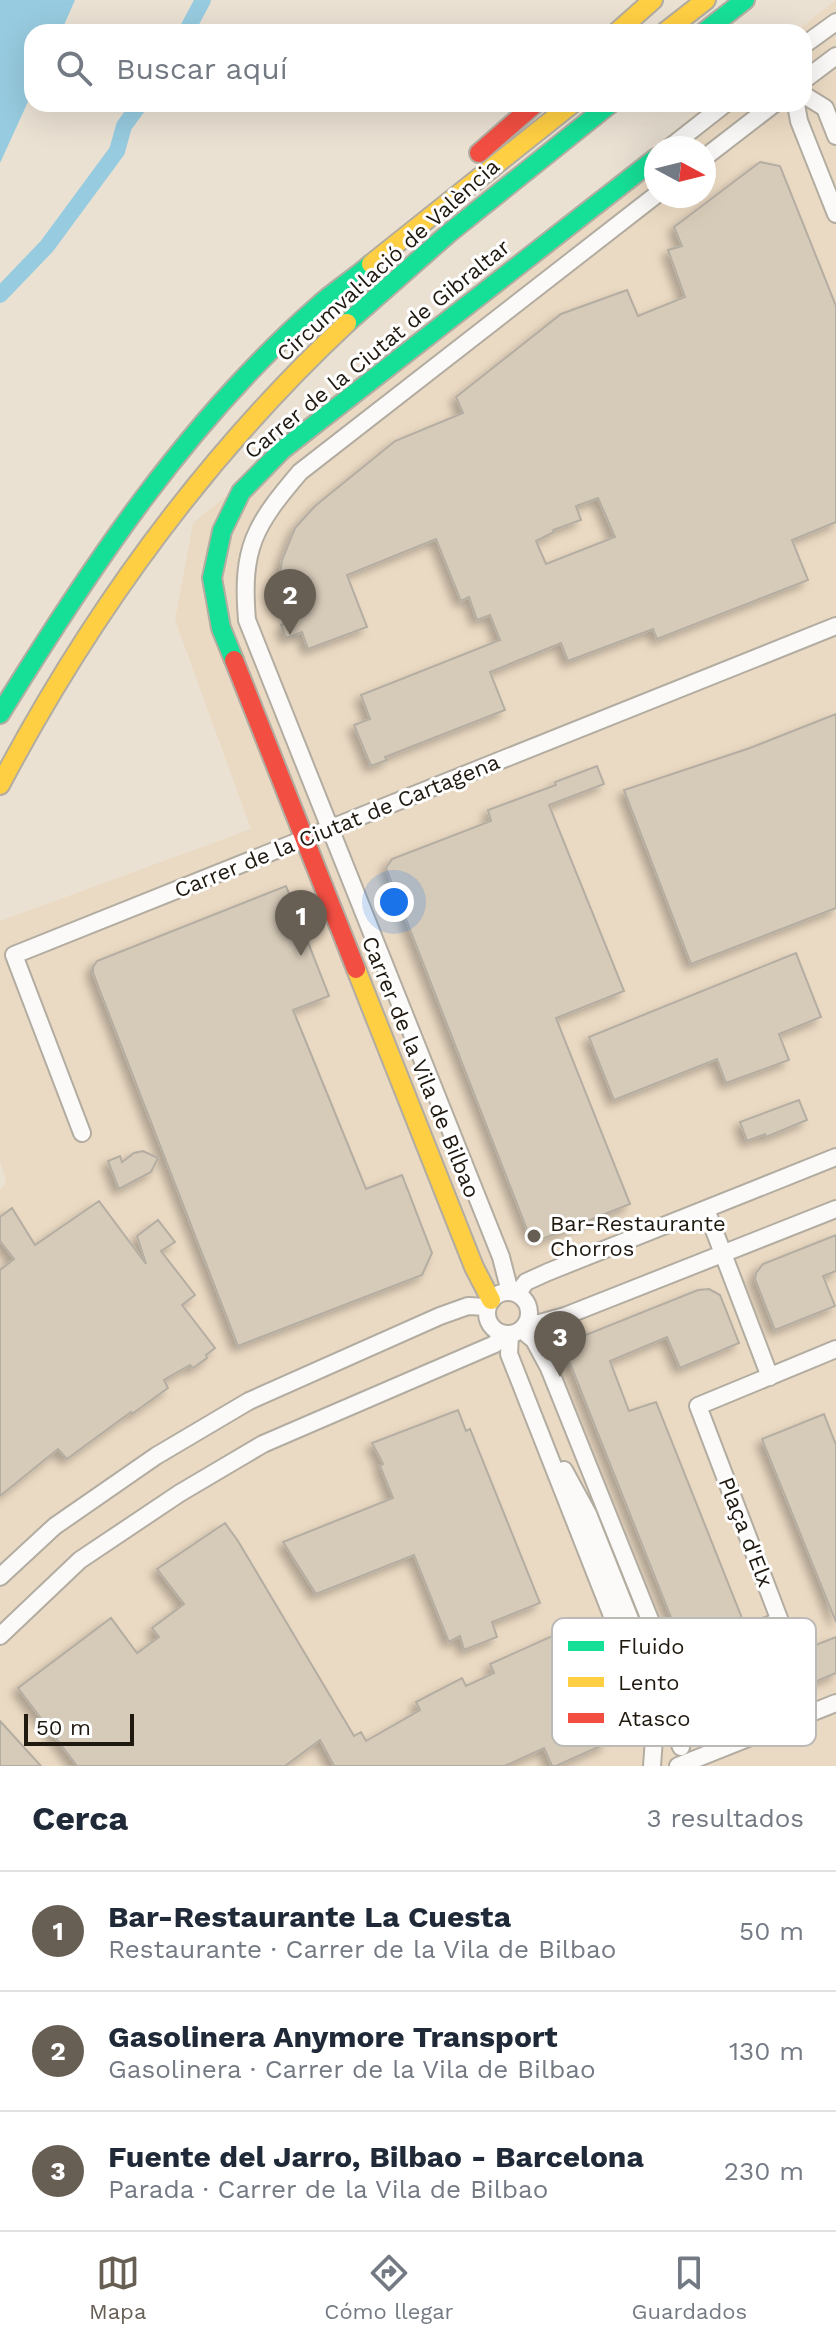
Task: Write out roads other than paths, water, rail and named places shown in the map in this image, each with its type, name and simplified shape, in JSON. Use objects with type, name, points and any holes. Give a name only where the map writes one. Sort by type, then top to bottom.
[{"type":"main road","points":[[626,24],[653,0]]},
{"type":"main road","points":[[675,24],[706,0]]},
{"type":"main road","points":[[714,24],[745,0]]},
{"type":"main road","points":[[318,306],[343,272],[526,112]]},
{"type":"main road","name":"Circumval·lació de València","points":[[0,714],[51,629],[126,521],[205,423],[318,306],[562,112]]},
{"type":"main road","name":"Circumval·lació de València","points":[[0,785],[83,640],[149,544],[227,448],[297,372],[359,313],[466,217],[600,112]]},
{"type":"main road","name":"Carrer de la Ciutat de Gibraltar","points":[[221,628],[212,578],[222,531],[241,492],[282,450],[644,167]]},
{"type":"main road","name":"Carrer de la Vila de Bilbao","points":[[221,628],[489,1303]]},
{"type":"street","points":[[812,39],[836,22]]},
{"type":"street","points":[[812,74],[836,56]]},
{"type":"street","points":[[812,100],[825,108],[836,136]]},
{"type":"street","points":[[684,136],[715,112]]},
{"type":"street","points":[[716,149],[764,112]]},
{"type":"street","points":[[797,112],[836,214]]},
{"type":"street","name":"Carrer de la Vila de Bilbao","points":[[514,1293],[247,620],[244,582],[253,536],[300,472],[644,204]]},
{"type":"street","name":"Carrer de la Ciutat de Cartagena","points":[[82,1133],[14,955],[836,626]]},
{"type":"street","points":[[649,1618],[560,1396],[534,1340],[515,1331],[491,1327],[488,1321],[489,1303],[495,1296],[514,1293],[526,1282],[548,1272],[836,1157]]},
{"type":"street","points":[[706,1209],[770,1377]]},
{"type":"street","points":[[0,1636],[80,1560],[180,1493],[263,1444],[495,1344],[515,1331],[565,1316],[836,1209]]},
{"type":"street","points":[[514,1293],[527,1304],[529,1311],[515,1331],[509,1354],[613,1618]]},
{"type":"street","points":[[0,1577],[55,1526],[156,1456],[249,1401],[440,1316],[468,1306],[489,1303]]},
{"type":"street","name":"Plaça d'Elx","points":[[779,1618],[698,1406],[836,1349]]},
{"type":"street","points":[[560,1396],[588,1514]]},
{"type":"street","points":[[530,1409],[588,1514],[630,1618]]},
{"type":"street","points":[[816,1711],[836,1703]]},
{"type":"street","points":[[652,1766],[653,1746]]},
{"type":"street","points":[[717,1746],[720,1749]]},
{"type":"street","points":[[678,1766],[728,1746]]},
{"type":"water","points":[[0,0],[75,0],[64,24],[24,24],[24,110],[0,163]]},
{"type":"waterway","points":[[190,24],[203,0]]},
{"type":"waterway","points":[[0,295],[47,246],[117,151],[124,126],[134,112]]},
{"type":"place","name":"Gasolinera Anymore Transport","points":[[290,635]]},
{"type":"place","name":"Bar-Restaurante La Cuesta","points":[[301,956]]},
{"type":"place","name":"Bar-Restaurante Chorros","points":[[534,1236]]},
{"type":"place","name":"Fuente del Jarro, Bilbao - Barcelona","points":[[560,1377]]}]
